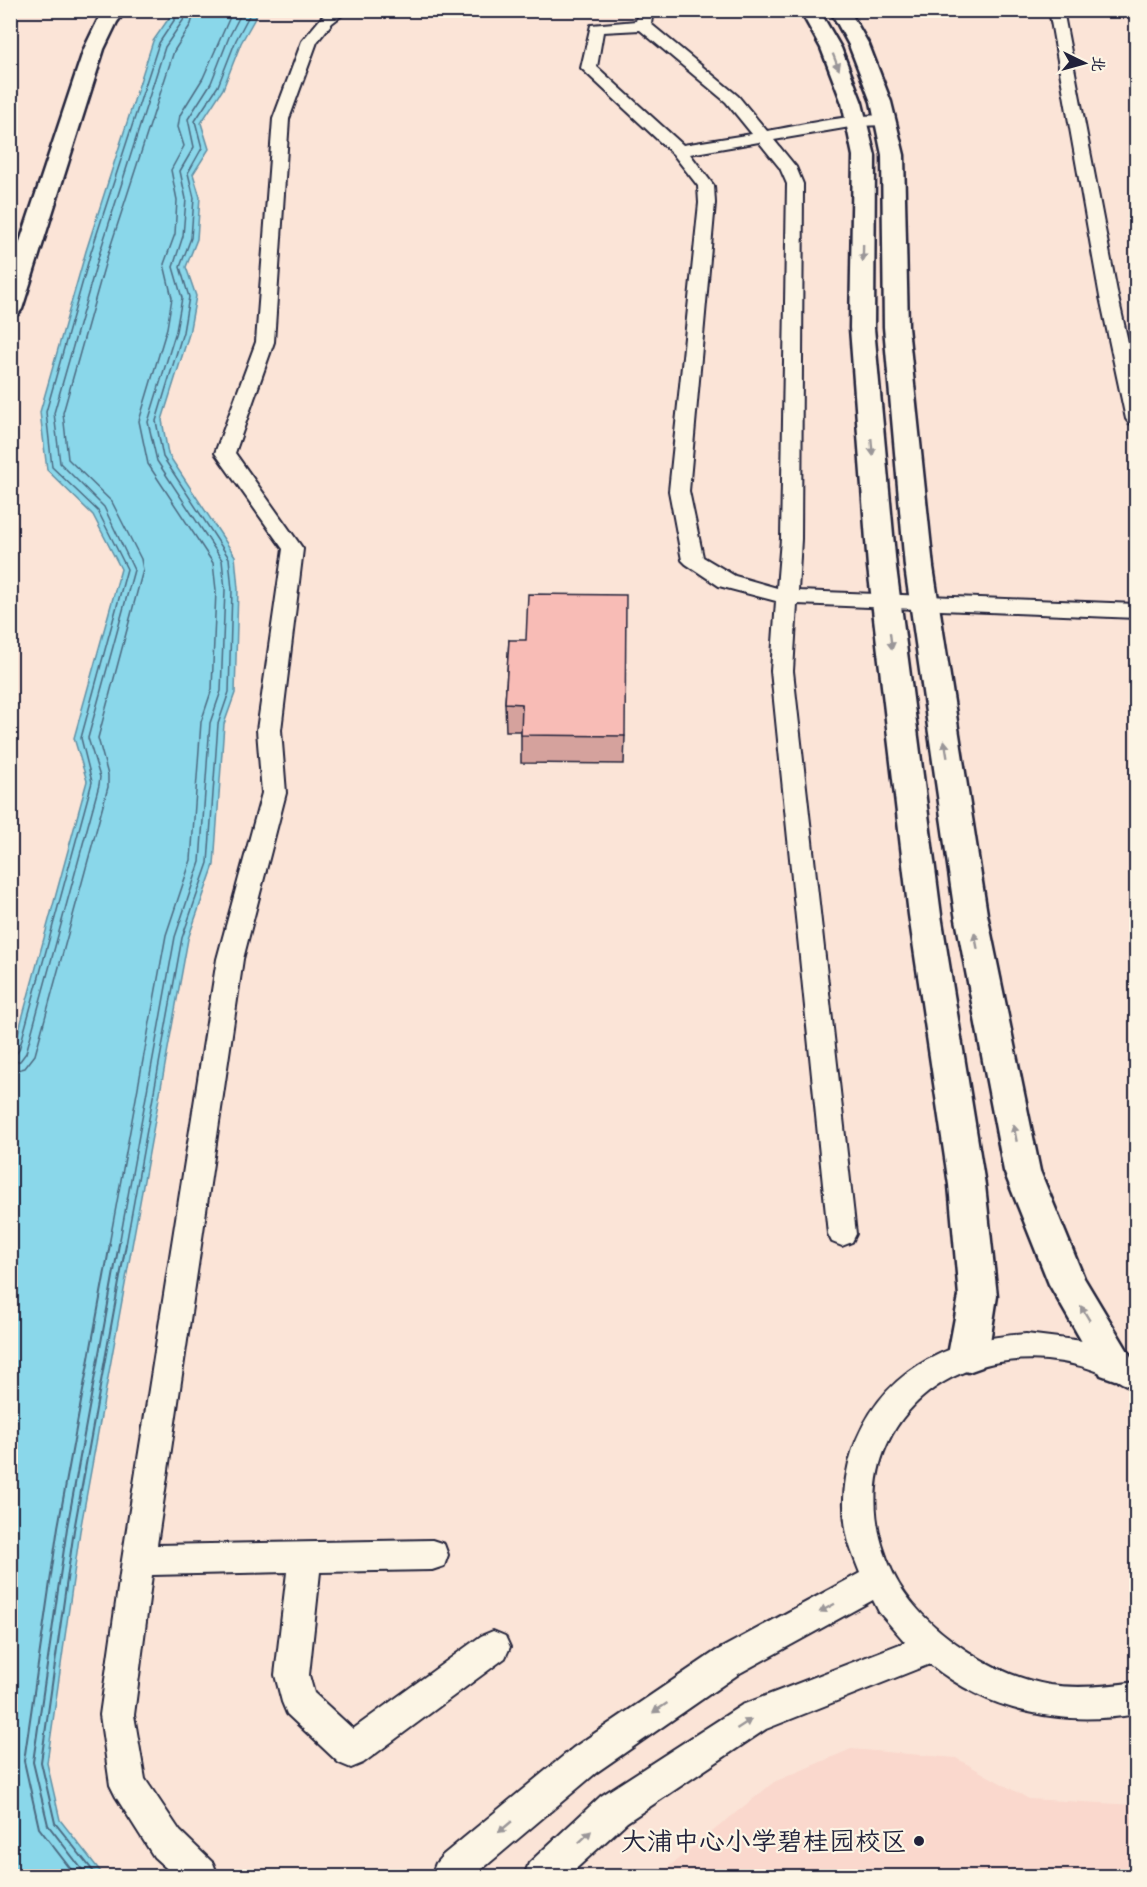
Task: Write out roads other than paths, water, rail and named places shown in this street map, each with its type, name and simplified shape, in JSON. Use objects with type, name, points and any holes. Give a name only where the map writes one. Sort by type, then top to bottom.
[{"type":"street","points":[[10,309],[94,49],[108,20],[117,10]]},
{"type":"street","points":[[809,10],[831,48],[852,103],[864,156],[862,328],[886,600],[925,915],[967,1185],[978,1296],[968,1354]]},
{"type":"street","points":[[838,10],[859,45],[881,102],[893,155],[896,327],[924,601],[971,914],[1022,1172],[1068,1284],[1126,1370]]},
{"type":"lane","points":[[200,1876],[168,1844],[128,1785],[117,1715],[138,1560],[230,960],[274,793],[269,730],[293,549],[225,453],[264,342],[281,119],[310,41],[327,20],[342,10]]},
{"type":"lane","points":[[1056,10],[1109,297],[1136,415]]},
{"type":"lane","points":[[842,1234],[782,671],[787,597],[791,539],[795,184],[788,167],[732,99],[644,18],[596,28],[589,68],[679,151],[705,186],[707,204],[679,491],[693,560],[727,581],[787,597],[1137,611]]},
{"type":"lane","points":[[679,151],[856,121],[885,120]]},
{"type":"lane","points":[[1126,1370],[1065,1349],[1015,1346],[968,1354],[926,1374],[892,1402],[869,1440],[858,1484],[862,1532],[879,1580],[902,1615],[933,1647],[982,1679],[1037,1699],[1094,1705],[1137,1698]]},
{"type":"lane","points":[[138,1560],[432,1555]]},
{"type":"lane","points":[[305,1558],[292,1675],[299,1702],[351,1751],[493,1647]]},
{"type":"lane","points":[[450,1876],[456,1868],[585,1760],[728,1662],[879,1580]]},
{"type":"lane","points":[[542,1876],[614,1809],[754,1717],[933,1647]]},
{"type":"water","points":[[174,11],[259,11],[241,43],[223,89],[201,123],[209,149],[193,174],[200,197],[197,239],[186,267],[196,296],[189,334],[162,420],[168,454],[235,556],[238,589],[235,693],[224,724],[214,865],[188,939],[80,1531],[47,1763],[60,1820],[104,1876],[11,1876],[11,1059],[87,781],[74,738],[121,569],[93,515],[47,470],[40,412],[86,251],[153,41]]},
{"type":"place","name":"大浦中心小学碧桂园校区","points":[[919,1841]]}]
